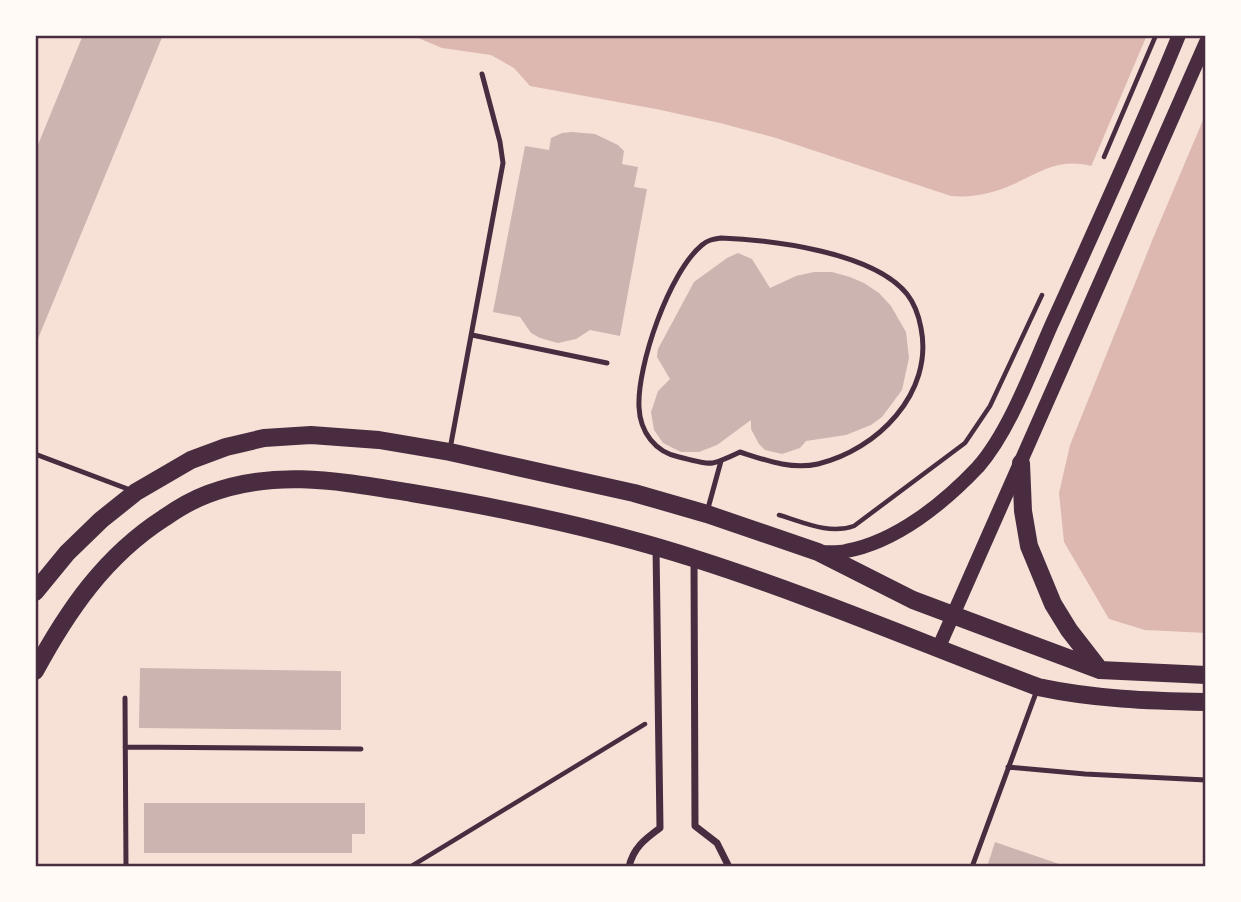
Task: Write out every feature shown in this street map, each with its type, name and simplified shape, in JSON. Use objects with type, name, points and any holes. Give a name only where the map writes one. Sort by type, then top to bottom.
[{"type":"main road","points":[[818,552],[846,551],[905,527],[932,509],[979,465],[1016,405],[1179,35]]},
{"type":"main road","points":[[938,649],[1206,42]]},
{"type":"main road","points":[[35,592],[101,520],[136,492],[191,460],[226,447],[264,438],[325,436],[379,440],[450,452],[634,493],[707,514],[818,552],[914,600],[1100,670],[1206,675]]},
{"type":"main road","points":[[1021,463],[1023,511],[1029,546],[1053,604],[1100,670]]},
{"type":"main road","points":[[35,671],[89,583],[124,548],[179,508],[205,495],[233,486],[280,479],[333,480],[532,515],[694,558],[773,584],[1038,687],[1074,695],[1127,701],[1206,702]]},
{"type":"street","points":[[628,867],[636,848],[660,828],[656,547]]},
{"type":"street","points":[[694,558],[695,826],[717,843],[729,867]]},
{"type":"lane","points":[[450,452],[503,163],[482,74]]},
{"type":"lane","points":[[707,514],[721,461],[740,452],[783,465],[817,464],[850,451],[884,429],[898,415],[909,398],[920,368],[923,336],[919,319],[908,296],[884,275],[869,267],[819,251],[721,238],[709,240],[699,247],[680,273],[653,332],[643,371],[639,407],[646,434],[654,446],[668,455],[712,465],[721,461]]},
{"type":"lane","points":[[472,335],[607,363]]},
{"type":"lane","points":[[35,454],[136,492]]},
{"type":"lane","points":[[972,867],[1038,687]]},
{"type":"lane","points":[[125,698],[126,867]]},
{"type":"lane","points":[[125,747],[361,749]]},
{"type":"lane","points":[[1008,767],[1206,780]]},
{"type":"path","points":[[1100,167],[1156,35]]},
{"type":"path","points":[[775,513],[836,530],[854,526],[957,450],[974,432],[990,407],[1042,293]]},
{"type":"path","points":[[410,867],[658,717]]},
{"type":"shaded area","points":[[411,35],[1206,35],[1206,633],[1145,630],[1109,619],[1064,542],[1059,493],[1070,445],[1156,231],[1154,209],[1091,166],[1079,164],[1051,167],[991,192],[951,196],[776,138],[720,123],[530,86],[514,68],[491,55],[442,48]]},
{"type":"pier","points":[[1147,35],[1206,35],[1206,113],[1154,236],[1151,234],[1154,221],[1151,212],[1090,169]]},
{"type":"building","points":[[83,35],[163,35],[35,346],[35,152]]},
{"type":"building","points":[[572,132],[595,134],[618,145],[624,151],[622,164],[638,167],[634,187],[647,189],[620,336],[590,330],[576,339],[558,343],[531,333],[520,317],[493,312],[525,146],[549,150],[551,138]]},
{"type":"building","points":[[738,253],[752,259],[770,288],[796,276],[832,272],[864,283],[879,293],[891,306],[906,332],[909,358],[902,390],[882,417],[871,425],[846,435],[806,441],[800,448],[782,454],[765,450],[759,444],[751,429],[751,420],[717,445],[699,452],[681,452],[663,443],[654,430],[651,412],[658,391],[670,379],[657,357],[658,349],[694,282]]},
{"type":"building","points":[[140,668],[341,671],[341,730],[139,728]]},
{"type":"building","points":[[144,803],[365,803],[365,834],[352,834],[352,853],[144,853]]},
{"type":"building","points":[[995,842],[1068,867],[987,867]]}]
